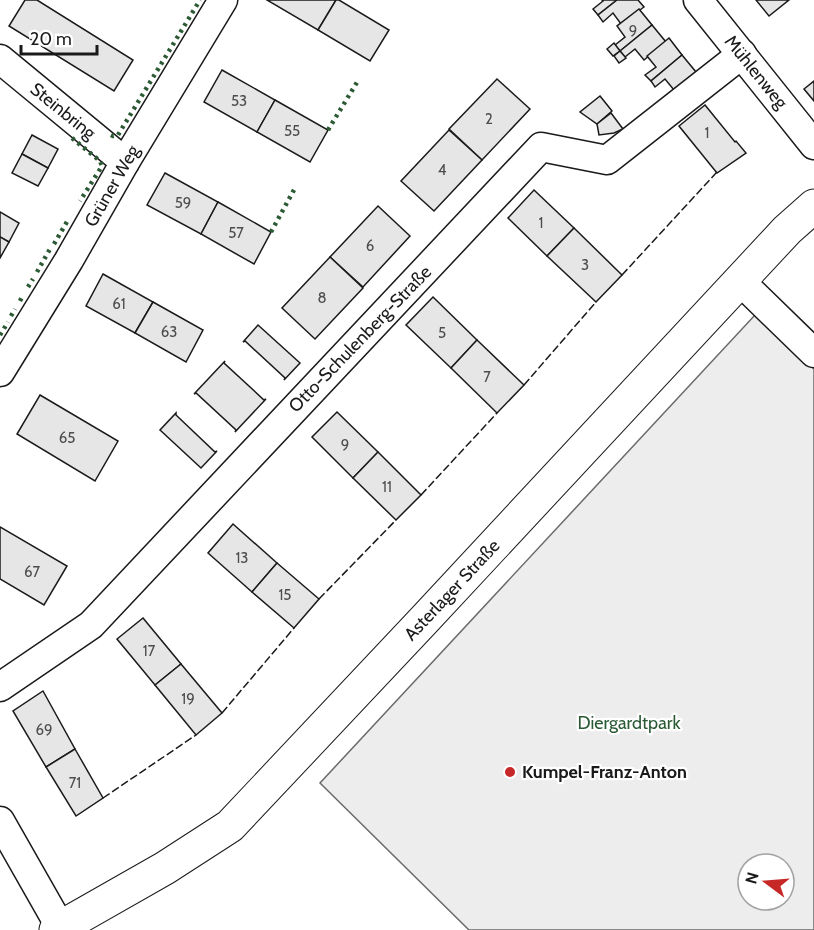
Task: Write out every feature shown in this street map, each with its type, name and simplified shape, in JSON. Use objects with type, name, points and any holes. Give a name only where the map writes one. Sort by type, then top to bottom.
[{"type":"main road","name":"Asterlager Straße","points":[[60,929],[165,868],[230,826],[787,230],[814,206]]},
{"type":"street","name":"Grüner Weg","points":[[0,372],[223,0]]},
{"type":"street","name":"Mühlenweg","points":[[698,0],[814,145]]},
{"type":"street","name":"Otto-Schulenberg-Straße","points":[[0,687],[91,625],[541,147],[607,160],[742,54]]},
{"type":"street","name":"Steinbring","points":[[0,59],[125,162]]},
{"type":"street","points":[[740,281],[814,353]]},
{"type":"street","points":[[0,821],[60,929]]},
{"type":"shaded area","name":"Diergardtpark","points":[[755,315],[814,369],[814,930],[469,930],[320,783]]},
{"type":"building","points":[[25,0],[37,0],[133,60],[114,91],[9,26]]},
{"type":"building","points":[[267,0],[336,0],[318,30]]},
{"type":"building","points":[[336,0],[389,30],[370,61],[318,30]]},
{"type":"building","points":[[602,0],[617,0],[598,15],[593,9]]},
{"type":"building","points":[[617,0],[638,0],[644,7],[621,24],[613,13],[603,22],[598,15]]},
{"type":"building","points":[[756,0],[789,0],[769,16]]},
{"type":"building","points":[[639,9],[652,25],[620,51],[615,45],[625,37],[617,26]]},
{"type":"building","points":[[652,25],[666,42],[644,60],[635,49],[625,57],[620,51]]},
{"type":"building","points":[[669,38],[682,55],[651,81],[645,75],[656,67],[647,56]]},
{"type":"building","points":[[614,43],[620,51],[613,56],[607,49]]},
{"type":"building","points":[[620,51],[626,58],[619,63],[614,56]]},
{"type":"building","points":[[682,55],[696,72],[674,90],[665,79],[655,87],[651,81]]},
{"type":"building","points":[[222,70],[275,100],[257,132],[204,102]]},
{"type":"building","points":[[497,79],[530,109],[482,160],[449,129]]},
{"type":"building","points":[[814,81],[814,101],[804,89]]},
{"type":"building","points":[[600,96],[612,111],[597,124],[580,112]]},
{"type":"building","points":[[275,100],[328,130],[310,162],[257,132]]},
{"type":"building","points":[[705,105],[746,153],[717,173],[679,126]]},
{"type":"building","points":[[611,113],[623,129],[599,135],[597,124]]},
{"type":"building","points":[[449,130],[482,160],[434,211],[401,181]]},
{"type":"building","points":[[32,135],[58,149],[48,168],[22,154]]},
{"type":"building","points":[[22,154],[48,168],[38,186],[12,173]]},
{"type":"building","points":[[165,173],[218,202],[201,234],[147,205]]},
{"type":"building","points":[[534,190],[574,228],[547,256],[508,218]]},
{"type":"building","points":[[218,202],[271,232],[254,264],[201,234]]},
{"type":"building","points":[[378,206],[410,236],[363,287],[330,257]]},
{"type":"building","points":[[0,212],[19,223],[9,242],[0,237]]},
{"type":"building","points":[[574,228],[622,275],[596,302],[547,256]]},
{"type":"building","points":[[0,237],[9,242],[0,258]]},
{"type":"building","points":[[330,257],[363,288],[315,339],[282,308]]},
{"type":"building","points":[[103,274],[153,302],[135,333],[86,306]]},
{"type":"building","points":[[433,297],[477,340],[451,368],[406,325]]},
{"type":"building","points":[[153,302],[203,330],[186,362],[135,333]]},
{"type":"building","points":[[258,325],[300,363],[284,380],[285,378],[245,341],[243,342]]},
{"type":"building","points":[[477,340],[524,385],[497,413],[451,368]]},
{"type":"building","points":[[225,361],[224,363],[264,400],[266,399],[235,432],[236,430],[196,393],[194,394]]},
{"type":"building","points":[[40,395],[118,441],[95,481],[17,434]]},
{"type":"building","points":[[337,412],[378,452],[353,478],[312,437]]},
{"type":"building","points":[[176,413],[215,452],[217,451],[201,468],[160,430]]},
{"type":"building","points":[[378,452],[421,495],[396,520],[353,478]]},
{"type":"building","points":[[233,524],[277,563],[252,592],[208,553]]},
{"type":"building","points":[[0,527],[67,566],[44,605],[0,579]]},
{"type":"building","points":[[277,563],[319,599],[294,628],[252,592]]},
{"type":"building","points":[[143,618],[181,664],[155,685],[117,639]]},
{"type":"building","points":[[181,664],[222,713],[196,735],[155,685]]},
{"type":"building","points":[[43,691],[75,749],[46,767],[13,711]]},
{"type":"building","points":[[75,749],[103,798],[76,816],[46,767]]},
{"type":"hedge","points":[[111,135],[118,135],[200,0]]},
{"type":"hedge","points":[[328,130],[359,79]]},
{"type":"hedge","points":[[72,138],[100,161],[102,166],[80,201]]},
{"type":"hedge","points":[[271,232],[295,188]]},
{"type":"hedge","points":[[54,244],[68,220]]},
{"type":"hedge","points":[[37,272],[50,249]]},
{"type":"hedge","points":[[28,287],[33,279]]},
{"type":"hedge","points":[[20,301],[22,297]]},
{"type":"hedge","points":[[11,316],[15,309]]},
{"type":"hedge","points":[[0,335],[8,322]]},
{"type":"fence","points":[[622,275],[717,172]]},
{"type":"fence","points":[[524,385],[596,302]]},
{"type":"fence","points":[[421,495],[497,413]]},
{"type":"fence","points":[[319,599],[396,520]]},
{"type":"fence","points":[[222,713],[294,628]]},
{"type":"fence","points":[[103,798],[196,735]]},
{"type":"place","name":"Kumpel-Franz-Anton","points":[[510,772]]}]
